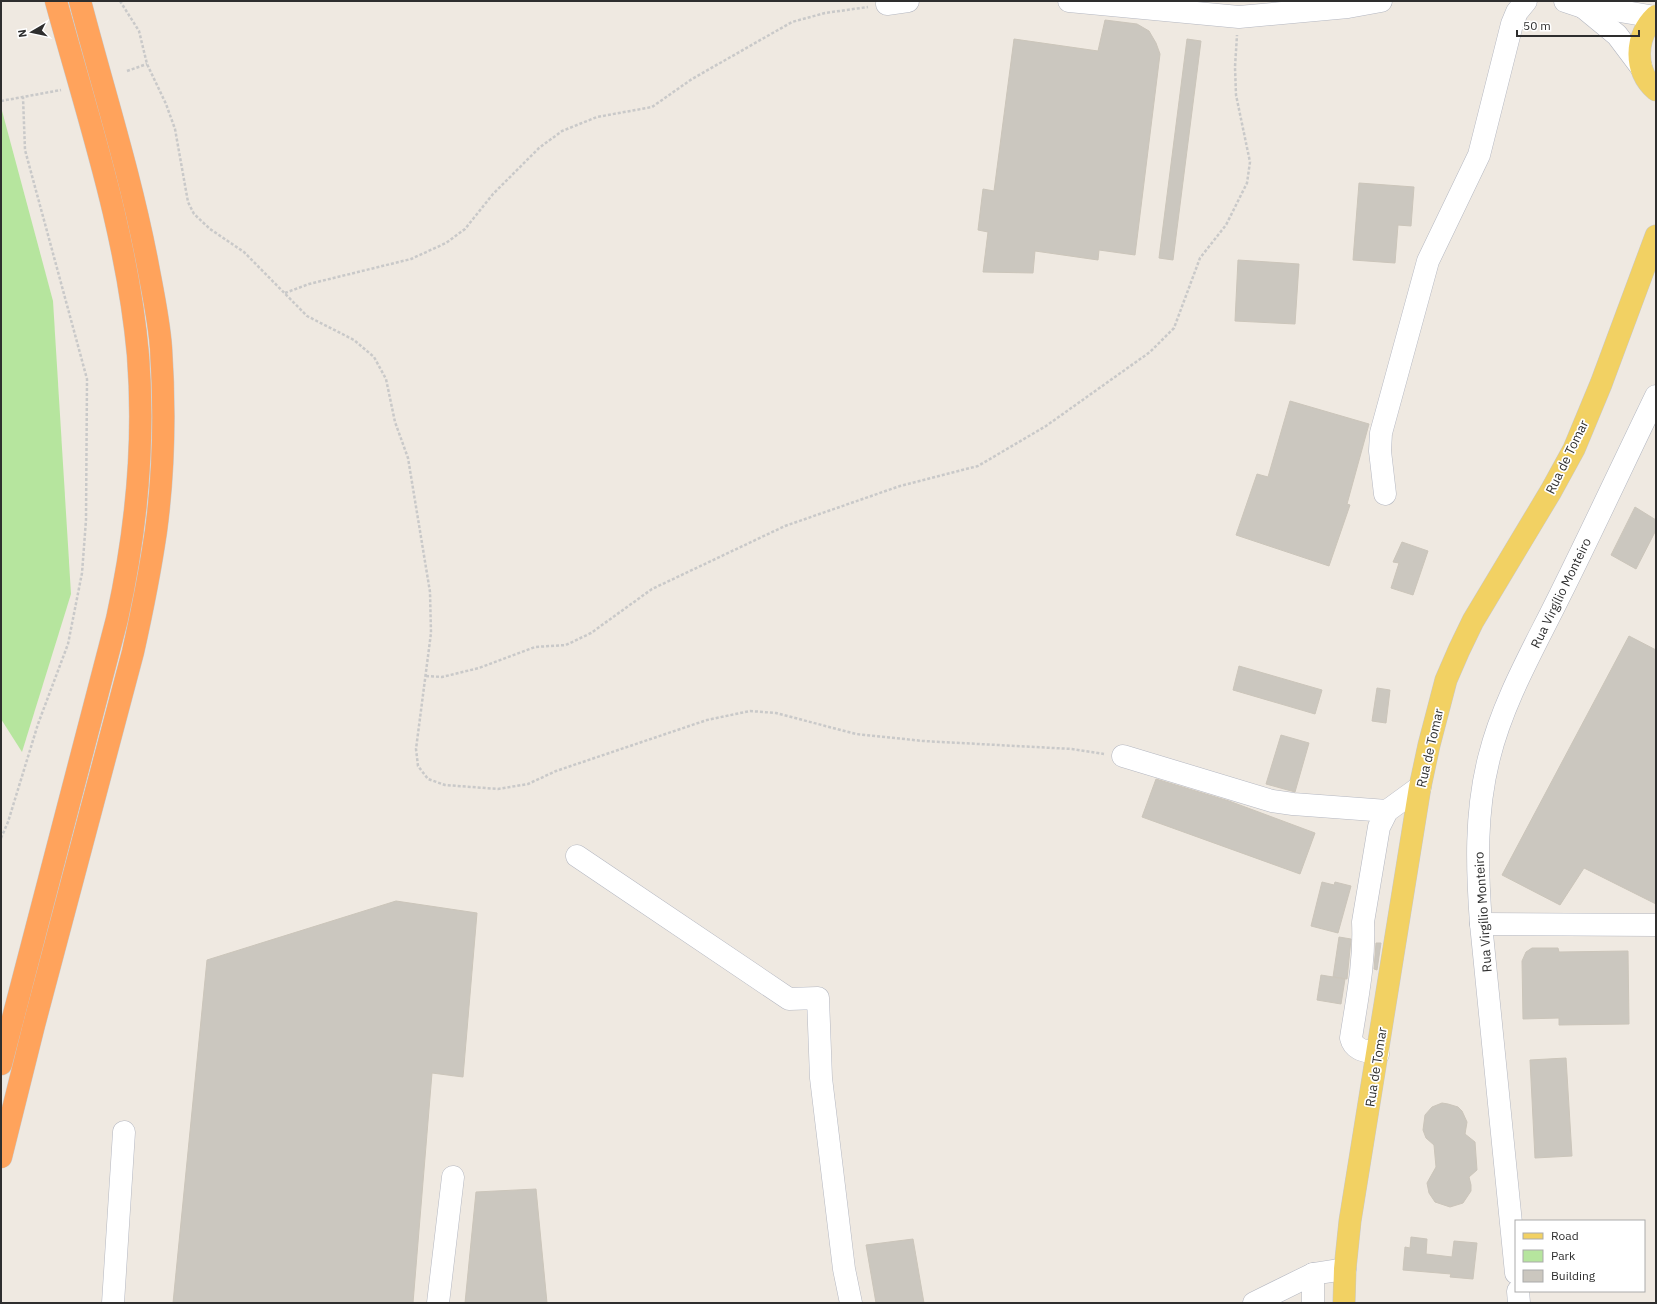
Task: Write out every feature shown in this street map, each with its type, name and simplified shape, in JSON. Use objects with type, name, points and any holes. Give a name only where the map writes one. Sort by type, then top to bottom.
[{"type":"highway","points":[[1,1064],[117,619],[127,572],[138,492],[140,395],[138,355],[123,250],[102,158],[56,1]]},
{"type":"highway","points":[[1,1157],[34,1025],[133,652],[146,590],[156,530],[162,473],[163,408],[161,355],[156,304],[139,221],[117,132],[80,1]]},
{"type":"main road","points":[[1654,93],[1641,67],[1639,52],[1642,37],[1655,16]]},
{"type":"main road","name":"Rua de Tomar","points":[[1344,1303],[1345,1269],[1350,1221],[1420,788],[1429,745],[1446,680],[1473,621],[1552,491],[1574,449],[1601,384],[1656,236]]},
{"type":"street","points":[[887,4],[908,1]]},
{"type":"street","points":[[1069,1],[1239,17],[1348,7],[1381,1]]},
{"type":"street","points":[[1385,494],[1380,451],[1381,433],[1428,261],[1479,154],[1512,24],[1517,12],[1526,1]]},
{"type":"street","points":[[1574,4],[1655,16]]},
{"type":"street","points":[[1574,4],[1617,35],[1641,67]]},
{"type":"street","name":"Rua Virgílio Monteiro","points":[[1515,1263],[1481,924],[1478,870],[1481,805],[1489,757],[1511,695],[1656,396]]},
{"type":"street","points":[[1123,756],[1272,801],[1387,811]]},
{"type":"street","points":[[1378,1054],[1359,1049],[1352,1042],[1351,1038],[1361,974],[1365,907],[1379,827],[1387,811],[1420,788]]},
{"type":"street","points":[[577,856],[789,999],[818,998],[821,1078],[844,1269],[851,1303]]},
{"type":"street","points":[[1481,924],[1656,925]]},
{"type":"street","points":[[113,1303],[124,1132]]},
{"type":"street","points":[[438,1303],[453,1177]]},
{"type":"street","points":[[1254,1303],[1313,1274],[1345,1269]]},
{"type":"street","points":[[1313,1274],[1313,1303]]},
{"type":"street","points":[[1518,1292],[1519,1303]]},
{"type":"path","points":[[120,1],[139,31],[147,64],[166,104],[175,129],[188,202],[194,214],[210,229],[244,252],[307,316],[354,340],[374,357],[386,380],[395,422],[408,458],[430,592],[431,633],[416,749],[418,766],[428,779],[444,785],[498,789],[528,784],[556,770],[707,720],[750,711],[776,713],[856,734],[923,742],[1072,749],[1123,756]]},
{"type":"path","points":[[284,293],[310,284],[411,259],[446,243],[465,228],[493,194],[539,148],[562,131],[597,117],[652,107],[692,79],[792,22],[825,13],[887,4]]},
{"type":"path","points":[[426,676],[442,677],[464,672],[479,668],[535,647],[566,645],[591,633],[652,589],[785,526],[900,486],[978,466],[1046,426],[1150,352],[1174,328],[1200,258],[1226,225],[1246,183],[1250,162],[1236,95],[1235,67],[1239,17]]},
{"type":"path","points":[[127,71],[147,64]]},
{"type":"path","points":[[1,101],[61,90]]},
{"type":"path","points":[[1,838],[8,822],[38,724],[68,644],[82,573],[86,520],[87,379],[25,150],[23,97]]},
{"type":"green space","points":[[1,107],[53,301],[71,594],[22,752],[1,719]]},
{"type":"building","points":[[1105,20],[1137,24],[1149,31],[1160,54],[1135,255],[1099,250],[1098,260],[1035,251],[1033,273],[983,272],[988,232],[978,230],[983,189],[994,191],[1014,39],[1098,51]]},
{"type":"building","points":[[1187,39],[1201,41],[1173,260],[1159,258]]},
{"type":"building","points":[[1359,183],[1414,187],[1411,226],[1398,225],[1395,263],[1353,260]]},
{"type":"building","points":[[1238,260],[1299,264],[1295,324],[1235,321]]},
{"type":"building","points":[[1290,401],[1369,424],[1347,504],[1350,505],[1329,566],[1236,535],[1257,474],[1268,477]]},
{"type":"building","points":[[1635,507],[1656,520],[1656,530],[1636,569],[1611,555]]},
{"type":"building","points":[[1402,542],[1428,551],[1413,595],[1391,588],[1399,563],[1393,562]]},
{"type":"building","points":[[1629,636],[1656,650],[1656,904],[1584,868],[1560,905],[1502,875]]},
{"type":"building","points":[[1239,666],[1322,690],[1315,714],[1233,690]]},
{"type":"building","points":[[1377,688],[1390,690],[1386,723],[1372,721]]},
{"type":"building","points":[[1281,735],[1309,743],[1295,792],[1266,784]]},
{"type":"building","points":[[1156,779],[1229,801],[1315,833],[1300,874],[1142,817]]},
{"type":"building","points":[[1322,882],[1334,885],[1335,882],[1351,886],[1338,933],[1311,926]]},
{"type":"building","points":[[396,901],[477,913],[463,1077],[432,1073],[413,1303],[173,1303],[207,960]]},
{"type":"building","points":[[1339,937],[1351,939],[1347,979],[1333,977]]},
{"type":"building","points":[[1376,943],[1381,943],[1377,970],[1374,969]]},
{"type":"building","points":[[1532,948],[1558,948],[1559,952],[1628,951],[1629,1024],[1559,1025],[1559,1018],[1523,1019],[1522,961],[1526,952]]},
{"type":"building","points":[[1321,975],[1345,979],[1341,1004],[1317,1000]]},
{"type":"building","points":[[1566,1058],[1572,1156],[1535,1158],[1530,1060]]},
{"type":"building","points":[[1442,1103],[1458,1107],[1462,1111],[1467,1122],[1465,1134],[1475,1142],[1477,1170],[1469,1177],[1471,1191],[1463,1203],[1450,1207],[1435,1202],[1429,1193],[1427,1183],[1436,1167],[1434,1145],[1426,1138],[1423,1130],[1425,1115],[1432,1107]]},
{"type":"building","points":[[536,1189],[547,1303],[465,1303],[476,1192]]},
{"type":"building","points":[[1411,1237],[1427,1239],[1426,1254],[1452,1257],[1454,1241],[1477,1243],[1473,1279],[1450,1277],[1451,1274],[1403,1270],[1405,1247],[1410,1248]]},
{"type":"building","points":[[913,1239],[924,1303],[876,1303],[866,1245]]}]
